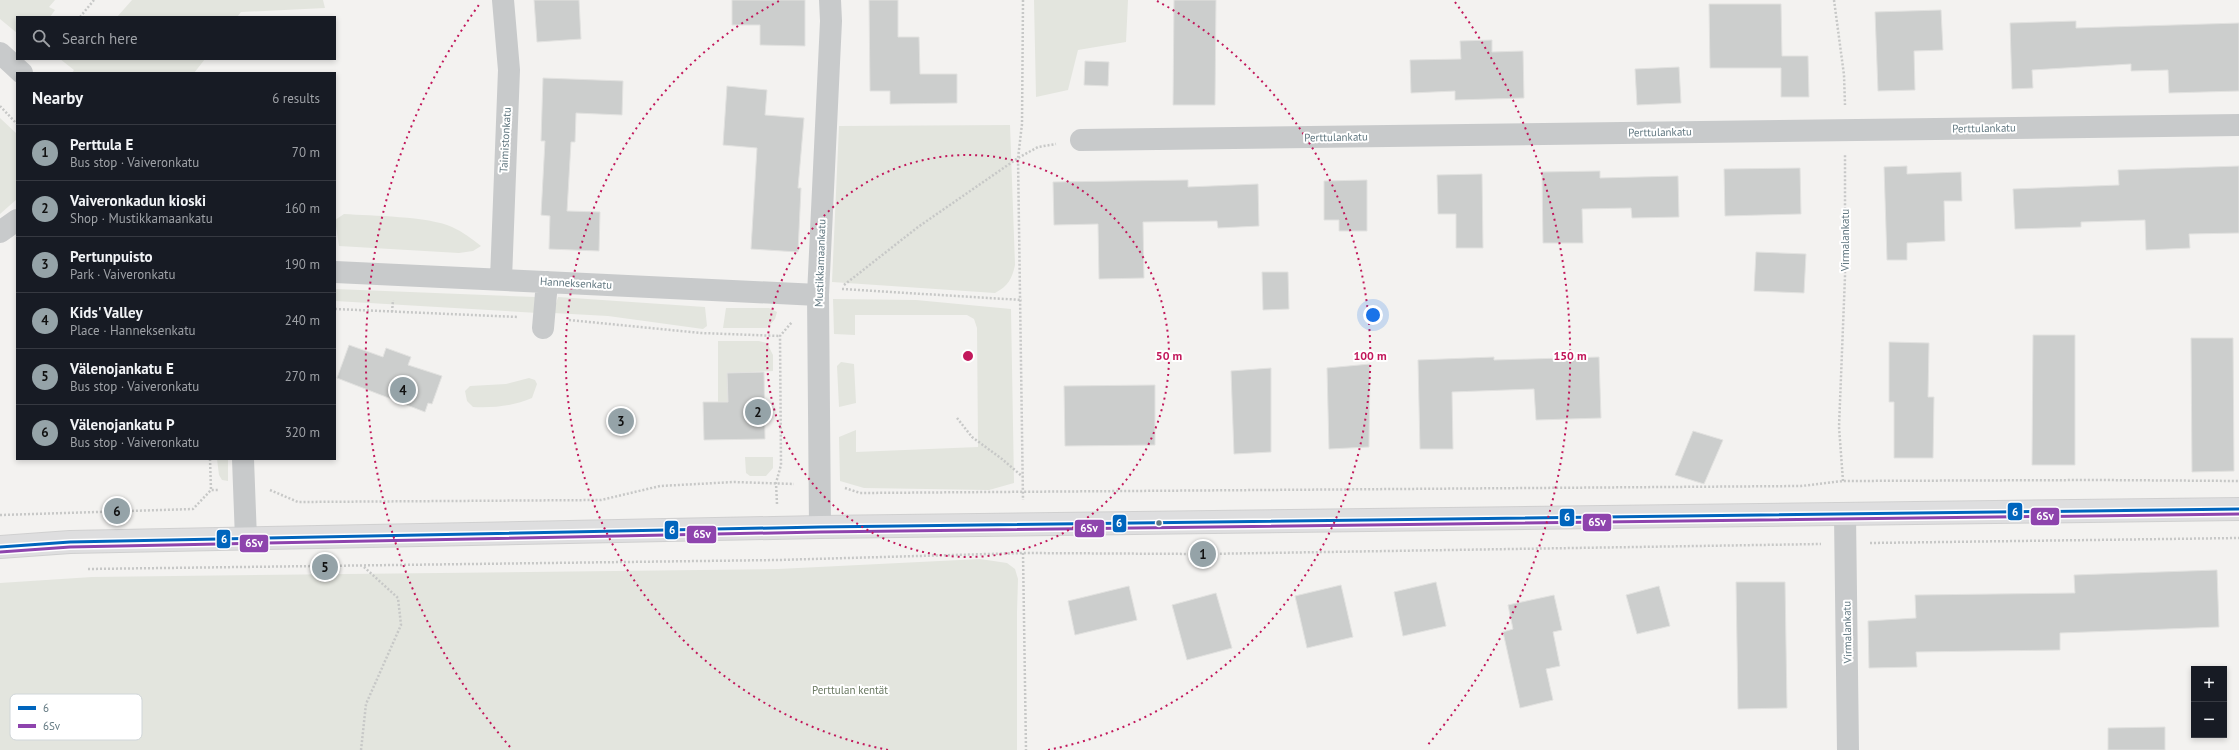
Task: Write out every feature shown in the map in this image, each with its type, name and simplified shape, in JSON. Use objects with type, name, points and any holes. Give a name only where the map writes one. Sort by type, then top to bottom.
[{"type":"main road","points":[[0,547],[70,542],[820,527],[2239,509]]},
{"type":"street","name":"Taimistonkatu","points":[[501,279],[509,70],[503,0]]},
{"type":"street","name":"Mustikkamaankatu","points":[[820,527],[818,295],[831,21],[830,0]]},
{"type":"street","points":[[0,53],[21,72]]},
{"type":"street","name":"Perttulankatu","points":[[1081,140],[2239,125]]},
{"type":"street","points":[[0,232],[16,221]]},
{"type":"street","name":"Hanneksenkatu","points":[[336,272],[818,295]]},
{"type":"street","points":[[543,328],[547,282]]},
{"type":"street","points":[[243,460],[246,539]]},
{"type":"street","name":"Virmalankatu","points":[[1846,515],[1848,750]]},
{"type":"path","points":[[81,16],[94,0]]},
{"type":"path","points":[[1023,0],[1022,124],[1018,158],[1022,300],[1024,492]]},
{"type":"path","name":"Virmalankatu","points":[[1834,0],[1844,75],[1845,276],[1839,426],[1843,481]]},
{"type":"path","points":[[0,106],[16,123]]},
{"type":"path","points":[[1022,300],[839,289],[918,227],[1018,158],[1038,147],[1081,140]]},
{"type":"path","points":[[776,483],[781,465],[780,336],[818,295]]},
{"type":"path","points":[[701,333],[780,336]]},
{"type":"path","points":[[957,418],[972,437],[1002,459],[1024,478]]},
{"type":"path","points":[[210,460],[211,490]]},
{"type":"path","points":[[0,515],[193,509],[211,490],[266,488],[298,502],[593,500],[660,486],[734,482],[836,484],[860,493],[1801,486],[1843,481],[2239,481]]},
{"type":"path","points":[[80,569],[364,567],[770,560],[1024,553],[1203,554],[2239,538]]},
{"type":"path","points":[[1024,553],[1026,750]]},
{"type":"path","points":[[361,750],[366,704],[401,625],[398,598],[364,567]]},
{"type":"green space","points":[[0,0],[55,0],[49,7],[55,10],[51,16],[16,16],[16,32],[0,19]]},
{"type":"green space","points":[[132,0],[323,0],[325,8],[241,12],[238,16],[118,16]]},
{"type":"green space","points":[[1034,0],[1128,0],[1126,42],[1078,50],[1068,90],[1036,97]]},
{"type":"green space","points":[[61,60],[204,60],[195,72],[73,72],[74,70]]},
{"type":"green space","points":[[0,118],[16,133],[16,200],[0,214]]},
{"type":"green space","points":[[1010,125],[1015,265],[1011,278],[1003,288],[995,293],[832,282],[839,126]]},
{"type":"green space","points":[[344,214],[400,217],[442,223],[460,231],[481,246],[473,251],[459,253],[339,246],[336,219]]},
{"type":"green space","points":[[336,289],[536,297],[538,313],[336,301]]},
{"type":"green space","points":[[558,297],[705,307],[707,326],[703,329],[608,316],[553,313]]},
{"type":"green space","points":[[833,299],[916,300],[1011,309],[1014,483],[989,490],[864,488],[840,481],[839,437],[856,430],[856,452],[978,447],[977,328],[974,319],[967,315],[855,315],[855,335],[834,334]]},
{"type":"green space","points":[[726,308],[769,308],[777,312],[775,319],[767,328],[723,328]]},
{"type":"green space","points":[[718,341],[759,341],[767,343],[773,355],[773,371],[727,373],[728,402],[718,402]]},
{"type":"green space","points":[[841,362],[854,364],[856,403],[839,407],[837,366]]},
{"type":"green space","points":[[529,378],[535,380],[537,384],[532,398],[525,401],[496,407],[473,407],[467,401],[465,391],[470,386],[506,384]]},
{"type":"green space","points":[[745,457],[773,457],[773,468],[766,476],[750,476],[746,473]]},
{"type":"green space","points":[[217,460],[228,460],[228,481],[222,480],[219,475]]},
{"type":"green space","name":"Perttulan kentät","points":[[980,559],[1007,563],[1015,569],[1018,579],[1017,750],[0,750],[0,583],[92,577],[778,569]]},
{"type":"building","points":[[534,0],[579,0],[581,39],[537,42]]},
{"type":"building","points":[[732,0],[805,0],[805,46],[760,45],[760,25],[732,25]]},
{"type":"building","points":[[869,0],[898,0],[898,37],[919,37],[920,74],[957,74],[957,103],[890,104],[890,91],[870,91]]},
{"type":"building","points":[[1174,0],[1216,0],[1215,105],[1173,105]]},
{"type":"building","points":[[1709,4],[1781,4],[1782,56],[1808,56],[1809,97],[1781,97],[1781,68],[1710,68]]},
{"type":"building","points":[[1941,10],[1943,50],[1914,51],[1915,90],[1878,91],[1875,12]]},
{"type":"building","points":[[2076,21],[2076,28],[2239,23],[2239,91],[2169,93],[2168,70],[2131,71],[2131,64],[2032,70],[2033,88],[2012,89],[2010,23]]},
{"type":"building","points":[[1492,40],[1492,52],[1523,51],[1524,98],[1455,100],[1455,91],[1411,93],[1410,60],[1461,59],[1460,41]]},
{"type":"building","points":[[1085,61],[1109,62],[1108,86],[1084,85]]},
{"type":"building","points":[[1679,67],[1681,103],[1637,105],[1635,69]]},
{"type":"building","points":[[543,78],[623,81],[622,115],[576,113],[575,142],[571,142],[567,211],[600,212],[599,251],[549,249],[550,216],[541,215],[545,141],[541,141]]},
{"type":"building","points":[[727,86],[767,90],[765,115],[804,118],[798,188],[801,188],[798,252],[751,249],[757,148],[723,145]]},
{"type":"building","points":[[1907,166],[1907,174],[1961,172],[1962,201],[1944,201],[1945,241],[1907,243],[1907,260],[1887,260],[1884,167]]},
{"type":"building","points":[[2239,166],[2239,233],[2189,234],[2190,248],[2146,250],[2145,220],[2081,222],[2081,227],[2015,229],[2013,189],[2119,185],[2118,170]]},
{"type":"building","points":[[1800,168],[1801,214],[1725,216],[1724,169]]},
{"type":"building","points":[[1600,171],[1600,178],[1678,176],[1679,217],[1632,218],[1631,208],[1582,209],[1583,243],[1543,243],[1542,172]]},
{"type":"building","points":[[1482,174],[1483,248],[1456,248],[1456,214],[1438,214],[1437,175]]},
{"type":"building","points":[[1188,180],[1188,187],[1258,184],[1259,226],[1218,228],[1217,221],[1143,222],[1144,278],[1099,279],[1098,224],[1054,225],[1053,182]]},
{"type":"building","points":[[1367,180],[1367,231],[1339,231],[1339,220],[1324,220],[1324,181]]},
{"type":"building","points":[[1756,252],[1806,254],[1804,293],[1754,291]]},
{"type":"building","points":[[1262,272],[1288,272],[1289,309],[1263,310]]},
{"type":"building","points":[[2033,335],[2075,335],[2075,465],[2032,465]]},
{"type":"building","points":[[2191,338],[2233,338],[2234,471],[2192,472]]},
{"type":"building","points":[[1889,342],[1929,343],[1928,397],[1934,397],[1933,458],[1894,458],[1894,402],[1889,402]]},
{"type":"building","points":[[349,345],[383,357],[386,348],[411,357],[408,365],[442,376],[432,404],[428,403],[425,412],[337,378]]},
{"type":"building","points":[[1494,357],[1494,360],[1599,357],[1601,418],[1536,420],[1534,389],[1452,392],[1453,449],[1420,449],[1418,360]]},
{"type":"building","points":[[1370,364],[1369,447],[1329,449],[1327,368]]},
{"type":"building","points":[[1271,368],[1271,452],[1234,454],[1231,371]]},
{"type":"building","points":[[764,372],[765,439],[704,440],[703,402],[728,402],[727,373]]},
{"type":"building","points":[[1155,385],[1155,445],[1065,446],[1064,386]]},
{"type":"building","points":[[1693,431],[1723,440],[1704,484],[1675,475]]},
{"type":"building","points":[[2217,570],[2219,627],[2060,633],[2060,650],[1916,652],[1917,667],[1869,668],[1868,621],[1916,618],[1915,595],[2075,593],[2074,575]]},
{"type":"building","points":[[1436,582],[1446,626],[1403,636],[1394,592]]},
{"type":"building","points":[[1736,582],[1785,582],[1787,708],[1738,709]]},
{"type":"building","points":[[1341,585],[1353,637],[1307,648],[1295,596]]},
{"type":"building","points":[[1129,586],[1137,620],[1075,635],[1068,601]]},
{"type":"building","points":[[1659,586],[1670,626],[1637,634],[1626,595]]},
{"type":"building","points":[[1216,593],[1232,648],[1187,660],[1172,605]]},
{"type":"building","points":[[1554,595],[1562,630],[1553,632],[1560,666],[1546,669],[1553,700],[1520,708],[1503,632],[1513,629],[1508,605]]},
{"type":"building","points":[[2165,727],[2165,750],[2108,750],[2108,728]]},
{"type":"transit line","name":"6","points":[[0,547],[70,542],[820,527],[2239,509]]},
{"type":"transit line","name":"6Sv","points":[[0,552],[70,547],[820,532],[2239,514]]},
{"type":"place","name":"Kids' Valley","points":[[403,390]]},
{"type":"place","name":"Vaiveronkadun kioski","points":[[758,412]]},
{"type":"place","name":"Pertunpuisto","points":[[621,421]]},
{"type":"place","name":"Välenojankatu P","points":[[117,511]]},
{"type":"place","name":"Perttula E","points":[[1203,554]]},
{"type":"place","name":"Välenojankatu E","points":[[325,567]]}]
